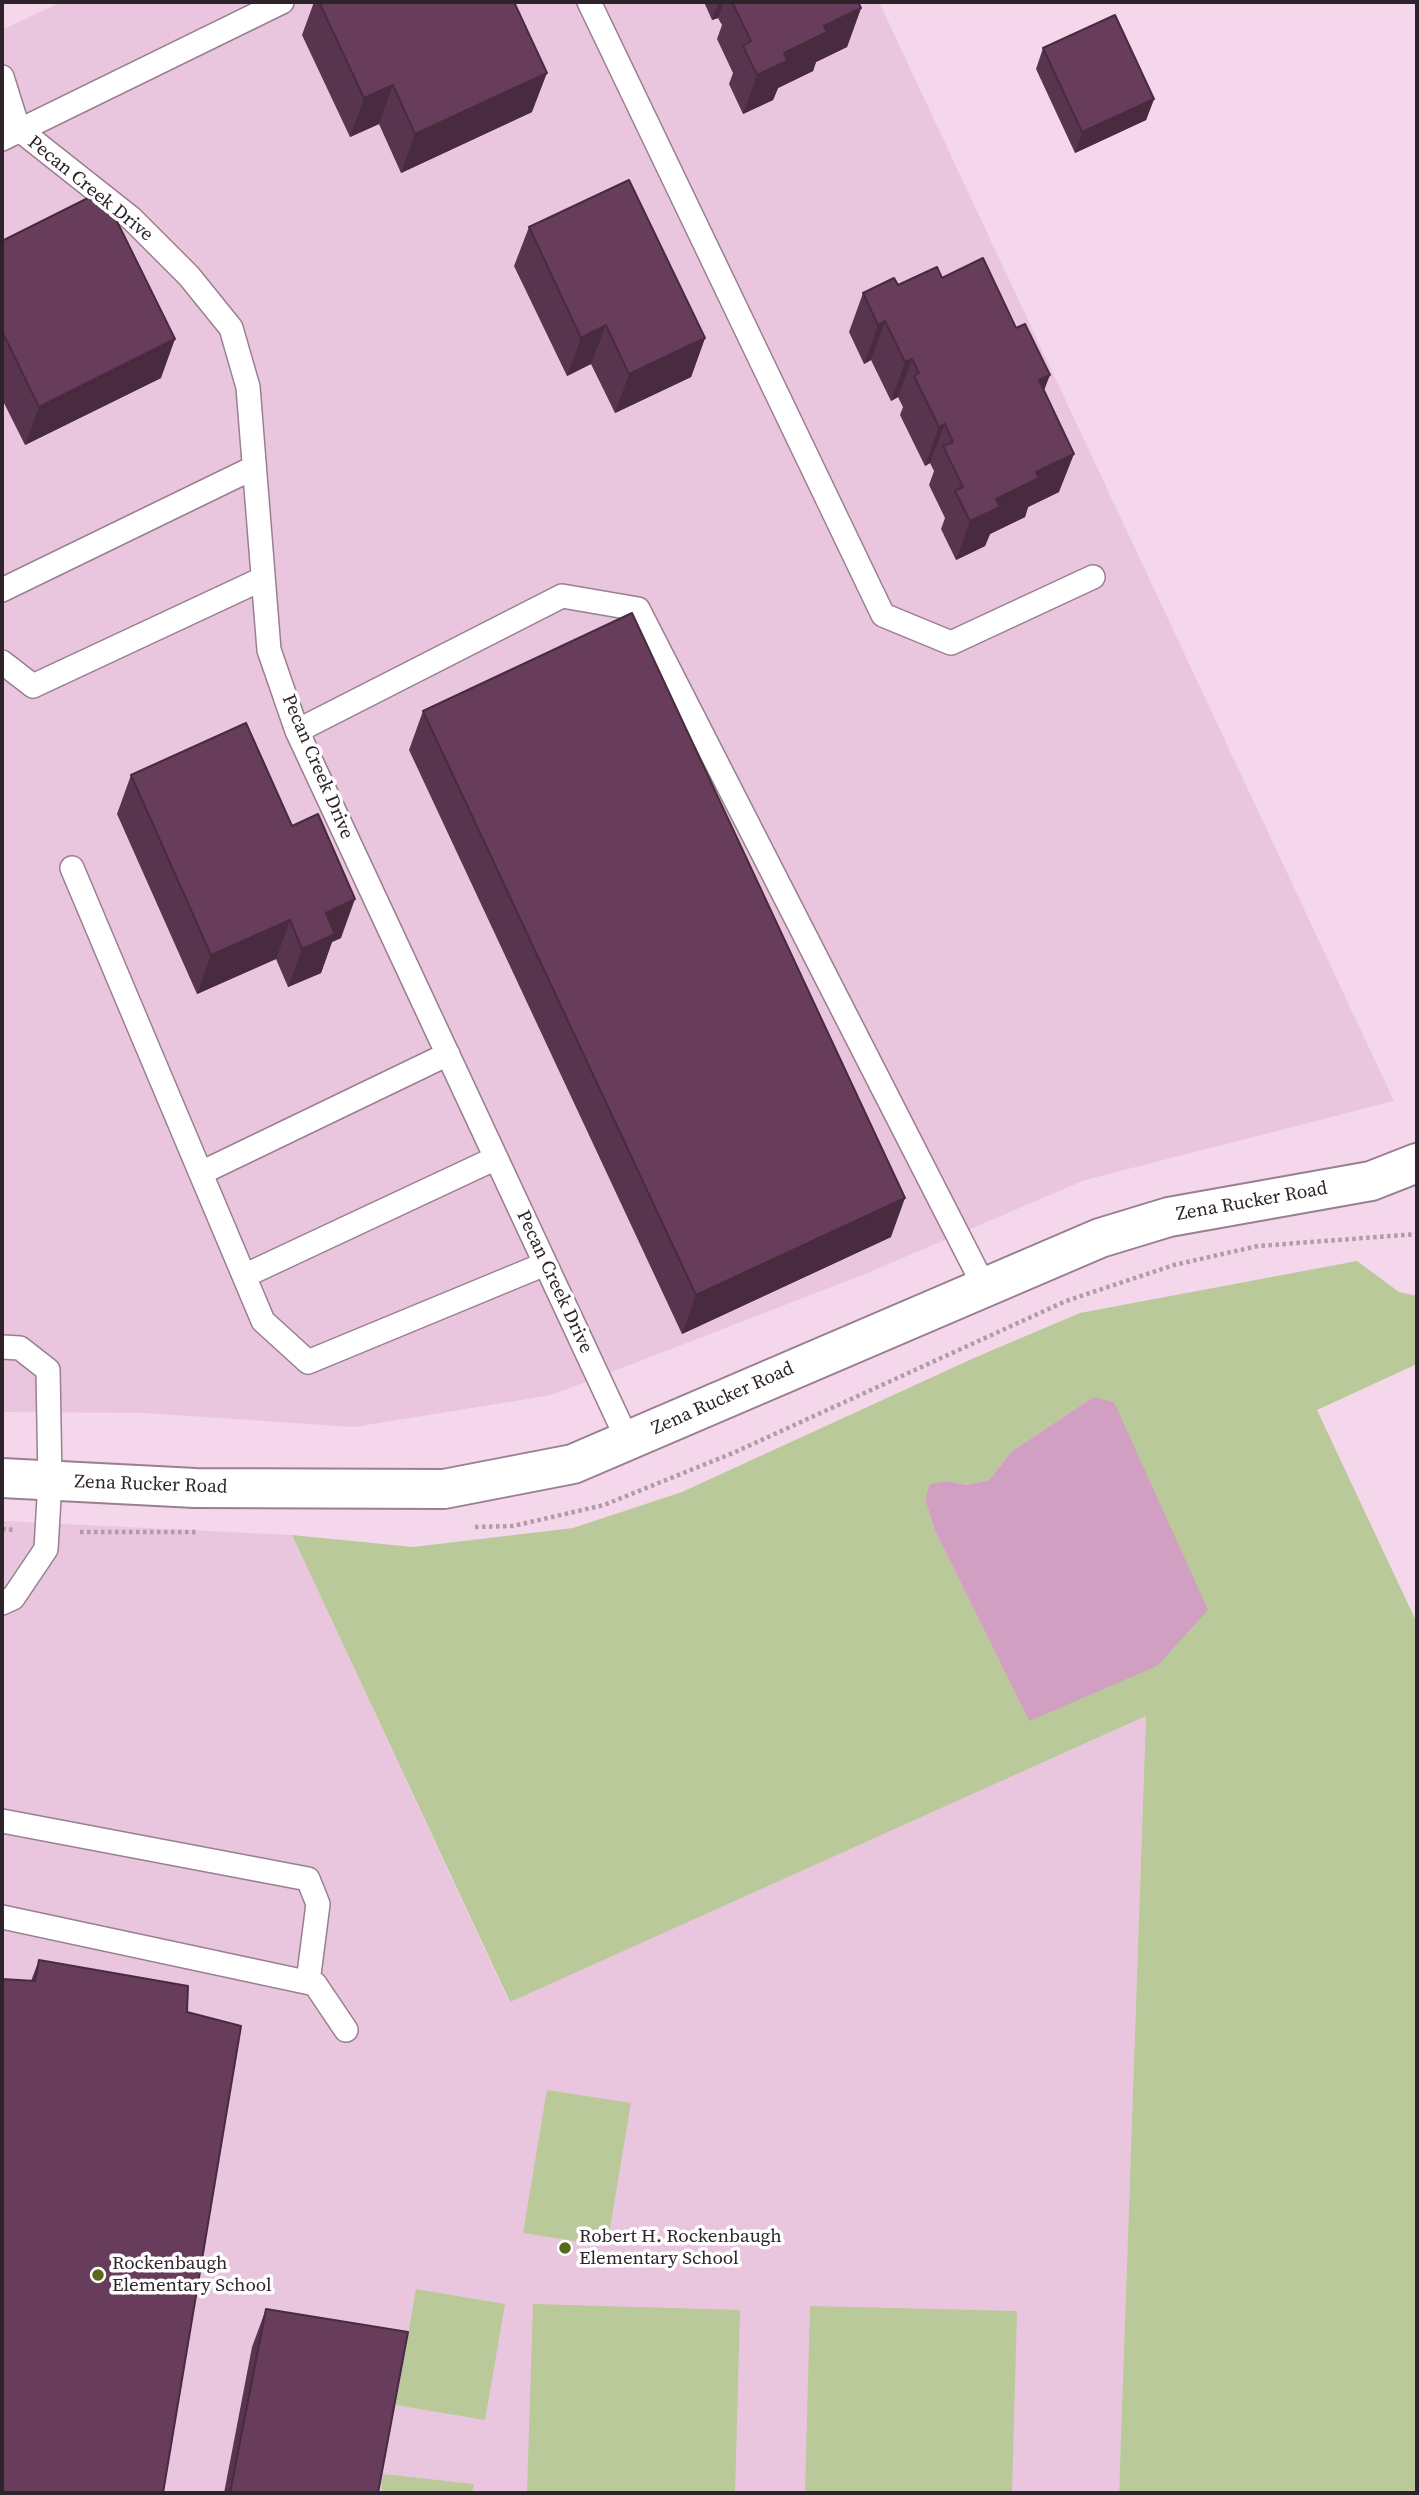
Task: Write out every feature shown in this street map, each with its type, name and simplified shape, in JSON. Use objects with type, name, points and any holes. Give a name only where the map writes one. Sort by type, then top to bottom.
[{"type":"street","name":"Zena Rucker Road","points":[[2,1478],[195,1488],[444,1489],[573,1464],[1100,1238],[1169,1217],[1371,1181],[1417,1163]]},
{"type":"lane","points":[[8,129],[282,2]]},
{"type":"lane","points":[[589,2],[883,615],[951,643],[1093,576]]},
{"type":"lane","name":"Pecan Creek Drive","points":[[2,77],[8,129],[131,218],[189,276],[231,328],[248,387],[269,650],[297,731],[628,1441]]},
{"type":"lane","points":[[2,590],[253,468]]},
{"type":"lane","points":[[2,662],[33,686],[262,579]]},
{"type":"lane","points":[[297,731],[562,596],[638,609],[984,1286]]},
{"type":"lane","points":[[72,868],[263,1321],[308,1362],[545,1264]]},
{"type":"lane","points":[[201,1173],[448,1054]]},
{"type":"lane","points":[[244,1276],[496,1157]]},
{"type":"lane","points":[[2,1347],[20,1348],[48,1370],[50,1481],[47,1549],[13,1598],[2,1603]]},
{"type":"lane","points":[[2,1821],[308,1879],[318,1904],[308,1982]]},
{"type":"lane","points":[[2,1917],[315,1984],[346,2030]]},
{"type":"shaded area","points":[[61,2],[879,2],[1394,1101],[1085,1180],[865,1274],[552,1395],[354,1427],[145,1413],[2,1412],[2,30]]},
{"type":"shaded area","points":[[1093,1397],[1114,1402],[1208,1610],[1157,1666],[1029,1721],[935,1531],[925,1500],[930,1484],[948,1481],[966,1485],[989,1480],[1012,1451]]},
{"type":"shaded area","name":"Robert H. Rockenbaugh Elementary School","points":[[2,1521],[292,1535],[509,2002],[1146,1716],[1119,2493],[2,2493]]},
{"type":"green space","points":[[1357,1261],[1399,1292],[1417,1296],[1417,1364],[1317,1410],[1417,1623],[1417,2493],[1119,2493],[1146,1716],[510,2002],[292,1535],[413,1547],[573,1528],[682,1492],[974,1358],[1080,1313]],"holes":[[[1093,1397],[1029,1721],[935,1531],[925,1500],[948,1481],[966,1485],[989,1480],[1012,1451]]]},
{"type":"green space","points":[[547,2090],[631,2103],[607,2246],[523,2233]]},
{"type":"green space","points":[[416,2289],[505,2304],[485,2420],[396,2405]]},
{"type":"green space","points":[[533,2304],[740,2310],[735,2493],[527,2493]]},
{"type":"green space","points":[[810,2306],[1017,2311],[1012,2493],[805,2493]]},
{"type":"green space","points":[[383,2474],[474,2484],[472,2493],[381,2493]]},
{"type":"building","points":[[319,2],[514,2],[547,73],[415,134],[393,85],[364,98]]},
{"type":"building","points":[[732,2],[858,2],[861,8],[824,26],[827,32],[784,53],[787,61],[757,75],[743,46],[751,41]]},
{"type":"building","points":[[1115,15],[1154,99],[1082,132],[1043,48]]},
{"type":"building","points":[[629,180],[705,338],[629,374],[606,325],[581,338],[529,227]]},
{"type":"building","points":[[102,191],[175,339],[39,407],[2,331],[2,241]]},
{"type":"building","points":[[983,258],[1016,328],[1025,324],[1050,375],[1039,380],[1074,454],[1036,472],[1039,478],[996,499],[1000,507],[970,521],[955,491],[963,487],[943,446],[953,442],[945,424],[939,427],[914,376],[919,373],[912,359],[905,362],[885,321],[878,325],[863,293],[894,278],[898,285],[937,267],[942,278]]},
{"type":"building","points":[[632,613],[905,1198],[696,1295],[423,711]]},
{"type":"building","points":[[246,723],[292,826],[318,814],[355,899],[326,913],[335,934],[302,949],[290,920],[211,955],[131,775]]},
{"type":"building","name":"Rockenbaugh Elementary School","points":[[39,1960],[188,1986],[187,2012],[241,2026],[163,2493],[2,2493],[2,1979],[35,1981]]},
{"type":"building","points":[[266,2309],[408,2332],[378,2493],[230,2493]]},
{"type":"place","name":"Robert H. Rockenbaugh Elementary School","points":[[565,2248]]},
{"type":"place","name":"Rockenbaugh Elementary School","points":[[98,2275]]}]
